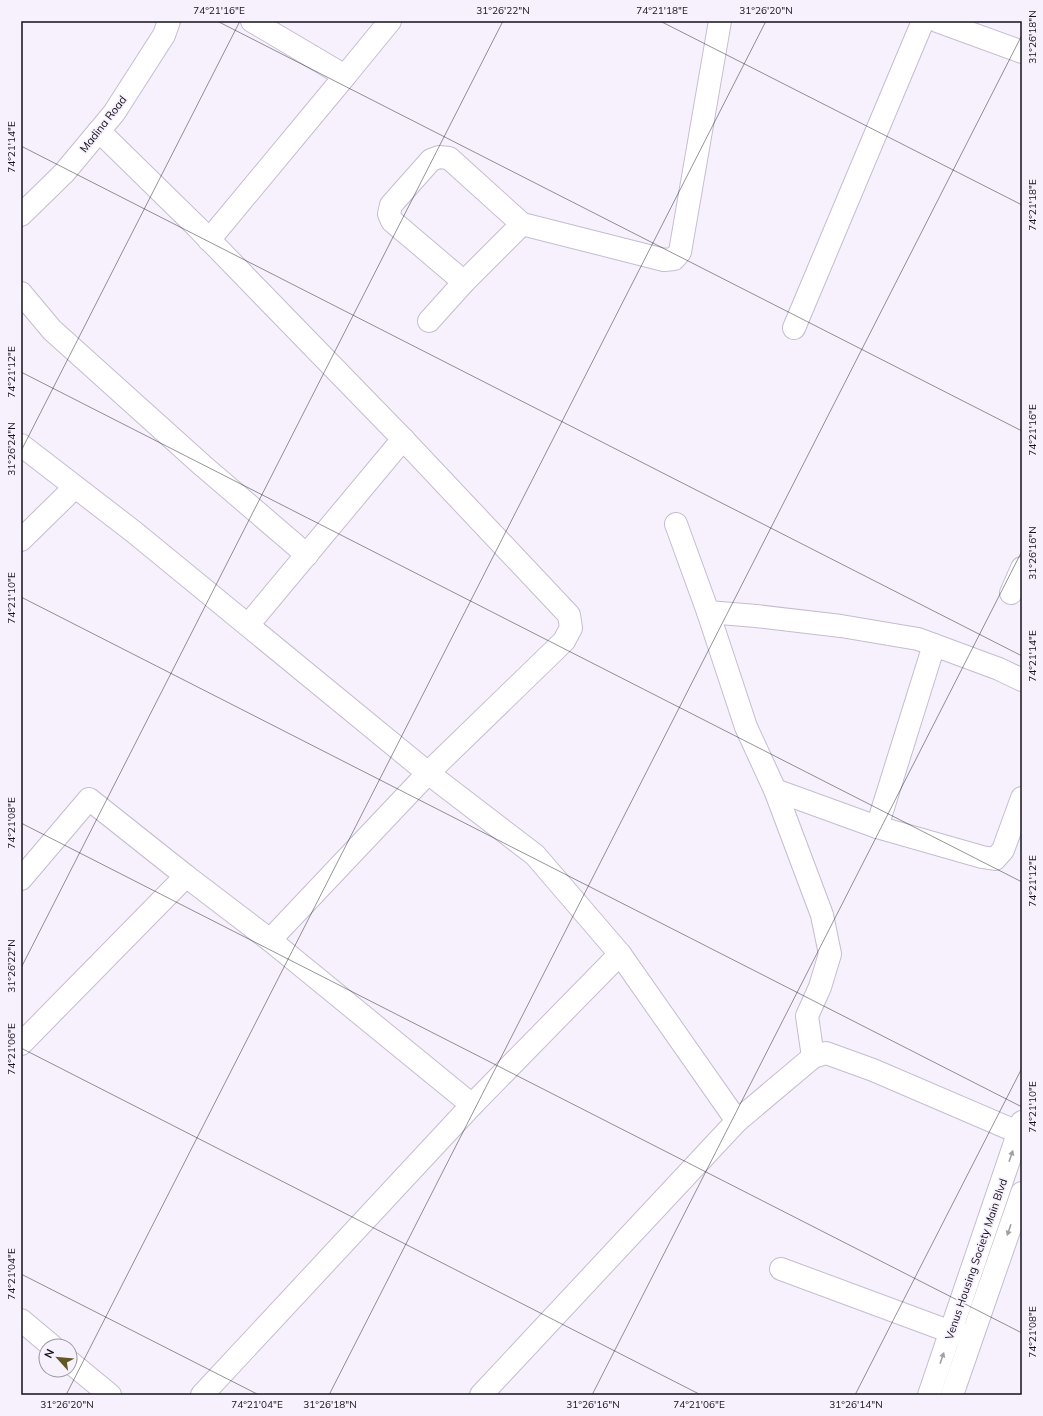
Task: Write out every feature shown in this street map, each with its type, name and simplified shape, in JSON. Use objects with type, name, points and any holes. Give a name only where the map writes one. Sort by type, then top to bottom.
[{"type":"street","name":"Madina Road","points":[[21,215],[64,173],[114,113],[164,35],[169,21]]},
{"type":"street","points":[[252,21],[345,76]]},
{"type":"street","points":[[209,240],[390,21]]},
{"type":"street","points":[[464,282],[392,221],[389,214],[391,205],[431,160],[439,156],[449,158],[522,224],[664,260],[674,259],[680,252],[720,21]]},
{"type":"street","points":[[794,328],[923,21]]},
{"type":"street","points":[[937,21],[1022,52]]},
{"type":"street","points":[[99,131],[209,240],[403,439],[569,615],[571,628],[564,641],[428,772],[270,940]]},
{"type":"street","points":[[429,321],[464,282],[522,224]]},
{"type":"street","points":[[21,293],[52,330],[202,465],[307,556]]},
{"type":"street","points":[[248,626],[403,439]]},
{"type":"street","points":[[21,445],[134,532],[428,772],[535,855],[620,954],[737,1121]]},
{"type":"street","points":[[21,540],[76,487]]},
{"type":"street","points":[[676,524],[708,612],[746,727],[775,790],[822,915],[830,954],[820,987],[807,1016],[813,1057]]},
{"type":"street","points":[[1011,593],[1022,568]]},
{"type":"street","points":[[708,612],[841,626],[918,639],[1000,669],[1022,680]]},
{"type":"street","points":[[877,827],[934,645]]},
{"type":"street","points":[[775,790],[877,827],[982,857],[995,859],[1003,850],[1022,798]]},
{"type":"street","points":[[21,879],[89,799],[270,940],[472,1105]]},
{"type":"street","points":[[21,1044],[186,876]]},
{"type":"street","points":[[202,1395],[472,1105],[620,954]]},
{"type":"street","points":[[481,1395],[737,1121],[813,1057],[826,1053],[1021,1130]]},
{"type":"street","name":"Venus Housing Society Main Blvd","points":[[929,1395],[1021,1130]]},
{"type":"street","name":"Venus Housing Society Main Blvd","points":[[952,1395],[1022,1193]]},
{"type":"street","points":[[781,1269],[951,1332],[972,1338]]},
{"type":"street","points":[[21,1320],[42,1338]]},
{"type":"street","points":[[78,1369],[110,1395]]}]
